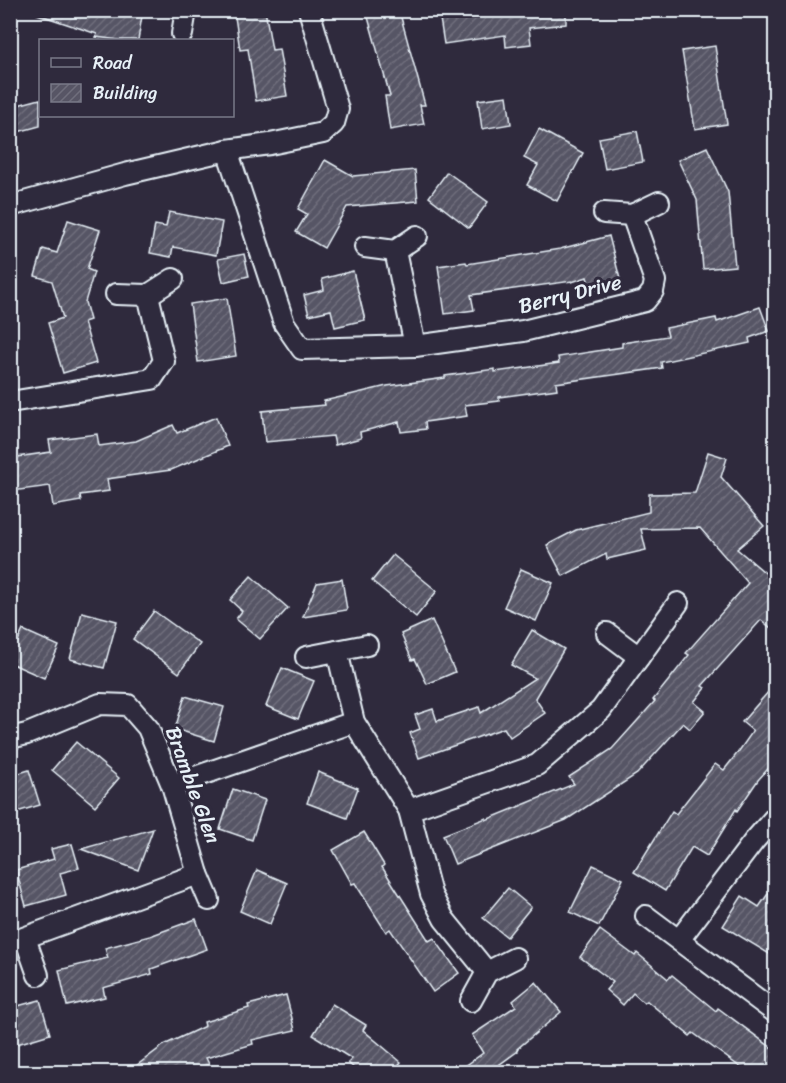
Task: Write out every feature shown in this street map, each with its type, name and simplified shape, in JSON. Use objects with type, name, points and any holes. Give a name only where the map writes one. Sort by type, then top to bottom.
[{"type":"street","points":[[182,33],[186,10]]},
{"type":"street","points":[[10,206],[125,174],[227,150],[323,133],[334,123],[338,109],[309,10]]},
{"type":"street","name":"Berry Drive","points":[[227,150],[284,323],[302,349],[415,346],[523,332],[645,301],[653,291],[655,281],[632,215]]},
{"type":"street","points":[[604,213],[632,215],[659,202]]},
{"type":"street","points":[[365,247],[395,251],[417,236]]},
{"type":"street","points":[[395,251],[415,346]]},
{"type":"street","points":[[116,294],[148,296],[172,279]]},
{"type":"street","points":[[10,402],[152,380],[164,361],[148,296]]},
{"type":"street","points":[[409,810],[537,765],[601,710],[678,603]]},
{"type":"street","points":[[608,633],[639,657]]},
{"type":"street","points":[[306,657],[367,645]]},
{"type":"street","points":[[337,651],[354,722],[409,810],[431,894],[444,919],[487,972]]},
{"type":"street","name":"Bramble Glen","points":[[10,738],[27,734],[100,704],[128,705],[148,728],[172,785],[198,874],[209,900]]},
{"type":"street","points":[[172,785],[354,722]]},
{"type":"street","points":[[679,940],[754,841],[776,816]]},
{"type":"street","points":[[38,975],[18,941],[198,874]]},
{"type":"street","points":[[646,916],[776,1013]]},
{"type":"street","points":[[471,1001],[487,972],[515,958]]},
{"type":"building","points":[[38,10],[143,10],[138,39],[96,37],[97,34],[37,14]]},
{"type":"building","points":[[234,10],[265,10],[272,50],[279,49],[287,96],[256,101],[248,49],[240,50]]},
{"type":"building","points":[[366,10],[399,10],[425,105],[420,105],[424,124],[390,130],[385,96],[390,96]]},
{"type":"building","points":[[451,10],[566,10],[566,24],[529,28],[531,44],[506,47],[505,35],[444,44],[439,12]]},
{"type":"building","points":[[715,46],[727,124],[695,129],[682,51]]},
{"type":"building","points":[[507,96],[511,124],[482,129],[478,100]]},
{"type":"building","points":[[39,99],[40,126],[10,134],[10,107]]},
{"type":"building","points":[[539,129],[583,153],[557,201],[527,185],[538,165],[524,158]]},
{"type":"building","points":[[637,131],[643,162],[605,169],[599,138]]},
{"type":"building","points":[[707,147],[728,192],[735,266],[703,269],[697,200],[678,160]]},
{"type":"building","points":[[325,160],[353,176],[415,170],[418,201],[347,207],[324,248],[296,232],[307,214],[298,209]]},
{"type":"building","points":[[447,172],[488,202],[469,228],[429,197]]},
{"type":"building","points":[[169,212],[222,222],[216,255],[173,247],[171,257],[150,253],[155,225],[166,227]]},
{"type":"building","points":[[68,220],[100,230],[87,269],[94,272],[85,302],[90,320],[84,322],[96,363],[63,373],[48,323],[63,318],[52,281],[35,276],[43,249],[57,253]]},
{"type":"building","points":[[609,236],[621,283],[591,291],[587,277],[572,282],[471,295],[474,310],[445,314],[438,266],[466,262],[467,264],[560,249]]},
{"type":"building","points":[[244,254],[249,276],[223,282],[218,259]]},
{"type":"building","points":[[353,271],[365,320],[335,327],[331,310],[309,315],[304,295],[324,290],[322,279]]},
{"type":"building","points":[[227,298],[236,356],[198,362],[190,304]]},
{"type":"building","points":[[760,307],[769,331],[749,338],[750,343],[661,362],[662,368],[556,383],[557,389],[499,397],[499,401],[465,405],[467,416],[425,422],[426,429],[401,432],[399,422],[360,432],[361,438],[335,445],[333,436],[265,442],[262,411],[325,405],[324,401],[387,386],[445,378],[445,376],[559,363],[558,357],[622,347],[622,343],[668,336],[666,328],[716,318],[717,322]]},
{"type":"building","points":[[216,417],[228,446],[171,470],[107,479],[109,491],[80,495],[81,501],[53,506],[50,486],[12,491],[10,458],[51,452],[49,440],[97,434],[99,446],[136,441],[173,425],[177,433]]},
{"type":"building","points":[[708,452],[727,458],[721,477],[764,526],[737,549],[776,582],[776,632],[761,620],[702,686],[705,688],[694,702],[705,711],[690,729],[683,723],[637,774],[566,820],[455,864],[443,835],[574,784],[569,777],[612,749],[655,701],[653,700],[689,655],[686,653],[748,583],[700,528],[641,529],[646,550],[607,559],[606,554],[563,576],[547,545],[576,530],[649,512],[649,494],[695,493]]},
{"type":"building","points":[[393,555],[437,591],[416,617],[372,581]]},
{"type":"building","points":[[521,569],[553,583],[536,621],[504,607]]},
{"type":"building","points":[[251,576],[288,608],[260,639],[236,619],[242,611],[230,600]]},
{"type":"building","points":[[342,579],[347,610],[303,617],[317,583]]},
{"type":"building","points":[[154,611],[200,644],[179,673],[133,639]]},
{"type":"building","points":[[82,612],[117,621],[104,668],[70,659]]},
{"type":"building","points":[[432,620],[455,672],[427,684],[415,659],[412,660],[401,634]]},
{"type":"building","points":[[23,630],[59,646],[44,678],[10,663],[10,658]]},
{"type":"building","points":[[532,630],[564,649],[535,698],[545,713],[510,737],[504,728],[419,758],[410,733],[420,729],[415,715],[433,709],[437,721],[479,707],[481,713],[535,678],[511,665]]},
{"type":"building","points":[[282,668],[314,681],[298,719],[266,706]]},
{"type":"building","points":[[776,683],[776,760],[758,780],[737,811],[736,809],[707,856],[692,847],[665,891],[634,872],[672,811],[676,814],[715,764],[724,770],[739,751],[753,731],[742,722]]},
{"type":"building","points":[[185,696],[224,707],[214,741],[175,729]]},
{"type":"building","points":[[76,742],[119,778],[95,806],[52,770]]},
{"type":"building","points":[[29,770],[40,805],[10,814],[10,776]]},
{"type":"building","points":[[318,772],[358,788],[347,818],[307,803]]},
{"type":"building","points":[[233,789],[265,800],[252,840],[220,829]]},
{"type":"building","points":[[153,829],[138,870],[81,849]]},
{"type":"building","points":[[364,832],[384,865],[382,867],[429,941],[434,938],[459,973],[433,992],[390,929],[386,932],[355,883],[352,884],[333,850]]},
{"type":"building","points":[[72,844],[79,868],[60,873],[66,895],[26,906],[16,870],[54,859],[51,849]]},
{"type":"building","points":[[593,865],[623,879],[599,926],[570,912]]},
{"type":"building","points":[[257,870],[287,883],[270,924],[240,911]]},
{"type":"building","points":[[776,882],[776,958],[723,926],[742,896],[759,907]]},
{"type":"building","points":[[508,888],[531,907],[507,937],[483,918]]},
{"type":"building","points":[[196,919],[207,949],[151,969],[152,974],[103,988],[105,997],[67,1006],[59,970],[108,958],[105,948],[150,936]]},
{"type":"building","points":[[600,930],[635,956],[637,953],[668,979],[672,975],[716,1011],[718,1008],[776,1051],[776,1072],[747,1072],[693,1033],[690,1036],[647,1001],[644,1003],[633,993],[623,1005],[606,990],[613,982],[580,957]]},
{"type":"building","points":[[536,982],[561,1012],[517,1049],[518,1051],[489,1072],[457,1072],[483,1053],[472,1035],[516,1006],[513,1001]]},
{"type":"building","points":[[286,995],[295,1030],[252,1040],[253,1044],[206,1058],[209,1064],[190,1072],[128,1072],[164,1045],[205,1026],[204,1022],[249,1008],[248,1005]]},
{"type":"building","points":[[40,1000],[50,1034],[17,1044],[10,1021],[10,1008]]},
{"type":"building","points":[[332,1004],[366,1025],[363,1030],[401,1062],[393,1072],[359,1072],[348,1063],[352,1059],[313,1035]]}]
